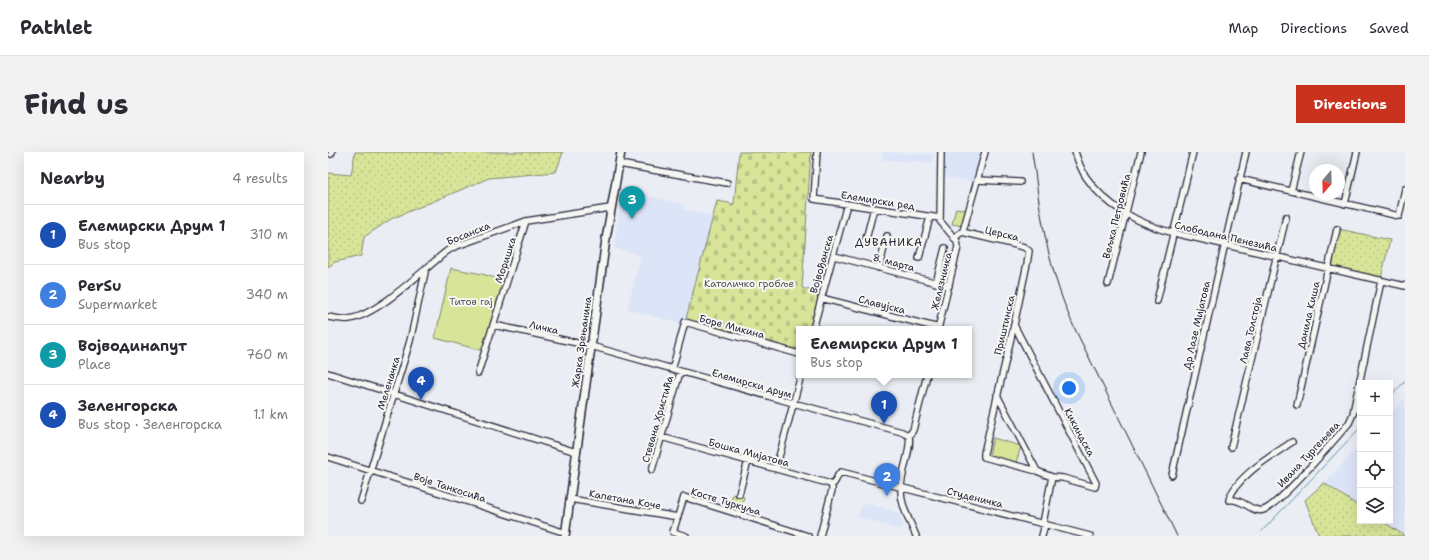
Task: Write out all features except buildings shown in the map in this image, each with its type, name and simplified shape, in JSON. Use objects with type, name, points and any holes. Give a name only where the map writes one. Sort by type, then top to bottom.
[{"type":"main road","name":"Жарка Зрењанина","points":[[565,534],[610,208],[621,152]]},
{"type":"street","name":"Елемирски ред","points":[[817,152],[814,199],[940,218]]},
{"type":"street","points":[[941,152],[940,218],[942,225],[954,238],[962,232],[985,152]]},
{"type":"street","name":"Слободана Пенезића","points":[[1075,152],[1081,169],[1095,189],[1126,213],[1151,226],[1174,233],[1405,286]]},
{"type":"street","name":"Вељка Петровића","points":[[1108,284],[1141,152]]},
{"type":"street","points":[[1157,301],[1193,152]]},
{"type":"street","name":"Др Лазе Мијатова","points":[[1172,475],[1246,152]]},
{"type":"street","points":[[1291,191],[1301,152]]},
{"type":"street","points":[[1345,204],[1357,152]]},
{"type":"street","points":[[619,164],[727,183]]},
{"type":"street","points":[[1239,179],[1399,216],[1405,189]]},
{"type":"street","points":[[978,180],[1020,182]]},
{"type":"street","name":"Војвођанска","points":[[814,326],[847,204]]},
{"type":"street","name":"Босанска","points":[[328,317],[349,319],[366,313],[389,299],[446,251],[454,247],[526,222],[610,208]]},
{"type":"street","points":[[865,243],[874,208]]},
{"type":"street","points":[[919,258],[930,217]]},
{"type":"street","name":"Лава Толстоја","points":[[1232,447],[1286,217]]},
{"type":"street","name":"Моришка","points":[[478,373],[526,222]]},
{"type":"street","name":"Данила Киша","points":[[1297,405],[1337,229]]},
{"type":"street","name":"Церска","points":[[962,232],[1024,247],[1029,251],[1028,258]]},
{"type":"street","points":[[879,268],[887,236]]},
{"type":"street","name":"Железничка","points":[[939,326],[958,250],[957,241],[954,238]]},
{"type":"street","points":[[936,283],[945,248]]},
{"type":"street","name":"8. марта","points":[[834,256],[949,286]]},
{"type":"street","name":"Приштинска","points":[[1028,258],[984,457],[1037,471],[1052,477]]},
{"type":"street","name":"Меленачка","points":[[360,501],[395,394],[410,341],[426,268]]},
{"type":"street","name":"Ивана Тургењева","points":[[1292,442],[1265,460],[1239,482],[1230,493],[1229,500],[1238,500],[1259,510],[1267,509],[1299,478],[1350,423],[1354,414],[1355,403],[1381,281]]},
{"type":"street","name":"Славујска","points":[[821,298],[930,326]]},
{"type":"street","name":"Боре Микина","points":[[672,370],[685,322],[796,353]]},
{"type":"street","name":"Кикиндска","points":[[1014,324],[1097,484],[1094,487],[1074,481],[1052,477]]},
{"type":"street","name":"Личка","points":[[494,325],[590,346]]},
{"type":"street","name":"Елемирски друм","points":[[590,346],[672,370],[902,432],[909,436]]},
{"type":"street","name":"Стевана Христића","points":[[652,470],[680,372]]},
{"type":"street","points":[[328,373],[576,452]]},
{"type":"street","points":[[776,468],[800,378]]},
{"type":"street","points":[[916,536],[905,511],[901,488],[903,470],[910,442],[909,436],[913,430],[926,378]]},
{"type":"street","points":[[997,395],[1037,471]]},
{"type":"street","name":"Бошка Мијатова","points":[[661,437],[776,468],[832,485]]},
{"type":"street","name":"Воје Танкосића","points":[[328,457],[565,534]]},
{"type":"street","points":[[739,494],[748,461]]},
{"type":"street","name":"Студеничка","points":[[832,485],[835,484],[838,474],[841,472],[1090,536]]},
{"type":"street","points":[[1042,536],[1052,477]]},
{"type":"street","points":[[820,536],[832,485]]},
{"type":"street","name":"Косте Туркуља","points":[[686,536],[673,532],[684,497],[808,536]]},
{"type":"street","name":"Капетана Коче","points":[[570,499],[678,517]]},
{"type":"street","points":[[784,536],[786,529]]},
{"type":"shaded area","points":[[882,152],[933,154],[933,162],[882,160]]},
{"type":"shaded area","points":[[942,152],[982,152],[975,182],[941,177]]},
{"type":"shaded area","points":[[623,189],[685,205],[684,209],[713,217],[686,319],[684,319],[682,324],[627,309],[641,256],[614,248]]},
{"type":"shaded area","points":[[1405,398],[1405,536],[1387,524],[1393,524],[1393,411]]},
{"type":"shaded area","points":[[1357,448],[1357,505],[1324,483]]},
{"type":"shaded area","points":[[863,502],[899,513],[903,524],[901,530],[858,517]]},
{"type":"green space","points":[[355,152],[563,152],[556,172],[489,178],[391,219],[364,237],[361,256],[335,262],[328,267],[328,173],[351,175]]},
{"type":"green space","name":"Католичко гробље","points":[[739,152],[811,152],[802,288],[820,293],[812,326],[796,326],[796,349],[686,319],[717,201],[734,204]]},
{"type":"green space","points":[[956,208],[966,210],[963,226],[952,224]]},
{"type":"green space","points":[[1339,229],[1390,240],[1381,278],[1330,267]]},
{"type":"green space","name":"Титов гај","points":[[451,268],[482,274],[506,281],[484,351],[435,338]]},
{"type":"green space","points":[[993,438],[1021,446],[1016,463],[989,455]]},
{"type":"green space","points":[[1324,483],[1357,505],[1357,524],[1387,524],[1405,536],[1319,536],[1305,500]]},
{"type":"green space","points":[[733,494],[744,497],[738,514],[728,511]]},
{"type":"waterway","points":[[1393,394],[1405,381]]},
{"type":"waterway","points":[[1262,531],[1357,431]]},
{"type":"railway","points":[[1032,152],[1045,238],[1051,264],[1063,301],[1073,325],[1177,536]]},
{"type":"place","name":"Војводинапут","points":[[632,219]]},
{"type":"place","name":"Зеленгорска","points":[[421,400]]},
{"type":"place","name":"Елемирски Друм 1","points":[[884,424]]},
{"type":"place","name":"PerSu","points":[[887,496]]},
{"type":"district","name":"ДУВАНИКА","points":[[889,242]]}]
